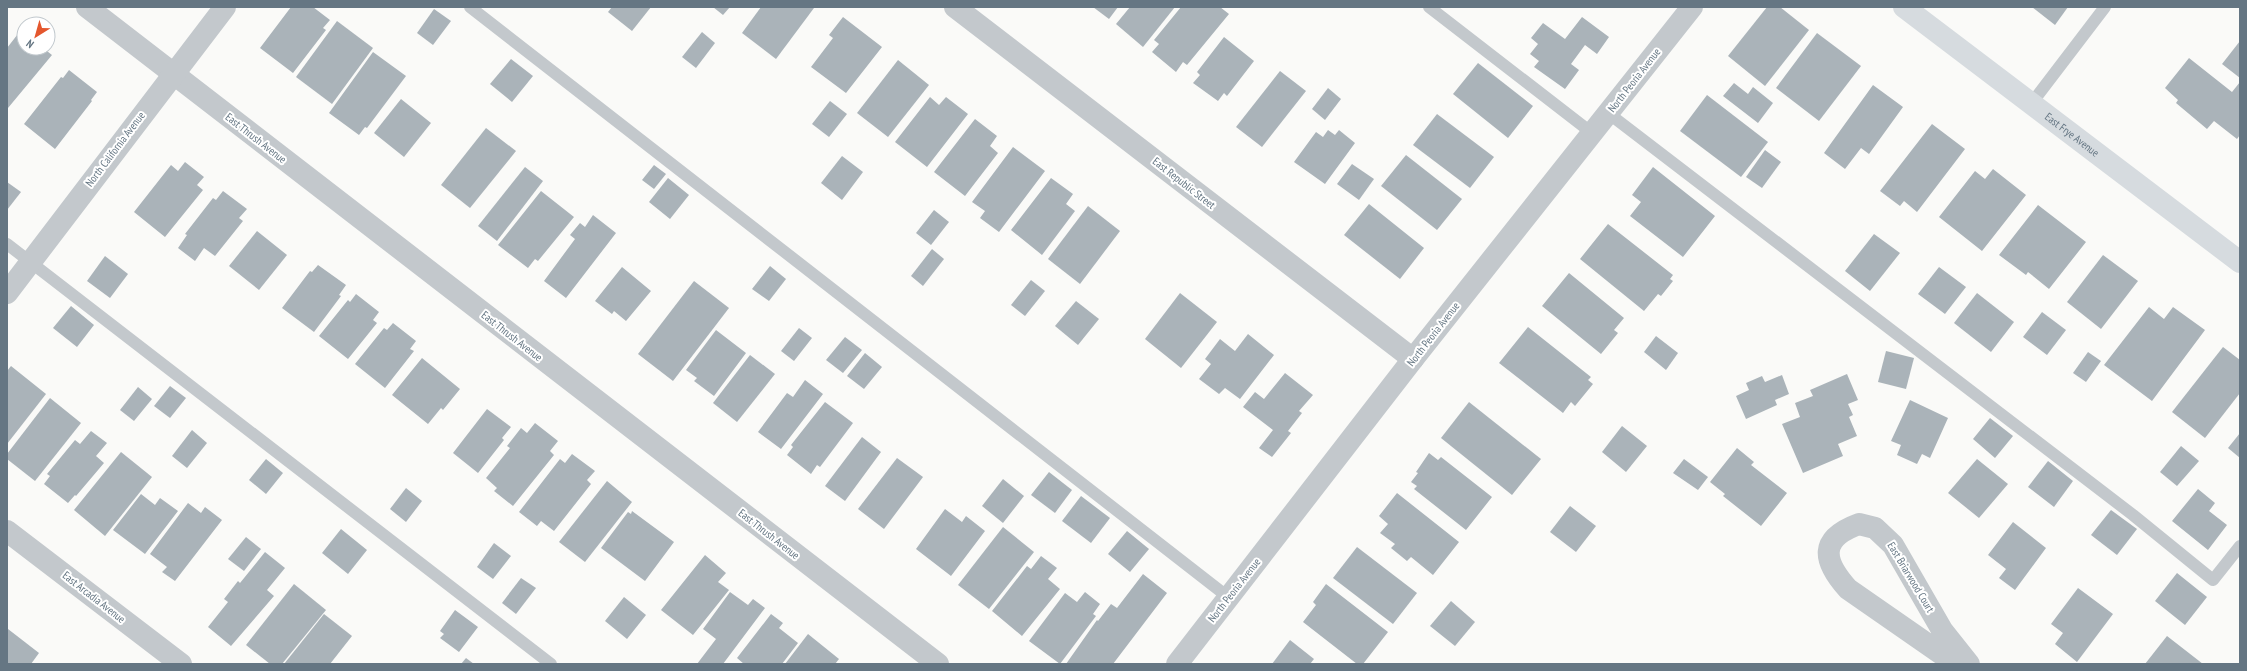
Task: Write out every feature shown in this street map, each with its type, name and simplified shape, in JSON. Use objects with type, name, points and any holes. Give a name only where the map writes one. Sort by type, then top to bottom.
[{"type":"street","name":"East Thrush Avenue","points":[[87,7],[938,664]]},
{"type":"street","name":"North California Avenue","points":[[7,293],[172,74],[225,7]]},
{"type":"street","name":"East Republic Street","points":[[954,7],[1413,359]]},
{"type":"street","name":"North Peoria Avenue","points":[[1177,664],[1413,359],[1692,7]]},
{"type":"street","name":"East Frye Avenue","points":[[1904,7],[2240,261]]},
{"type":"street","name":"East Briarwood Court","points":[[1956,664],[1848,589],[1834,573],[1828,559],[1830,546],[1837,535],[1859,524],[1875,528],[1888,538],[1906,565],[1942,630],[1969,664]]},
{"type":"street","name":"East Arcadia Avenue","points":[[7,530],[181,664]]},
{"type":"lane","points":[[470,7],[1228,597]]},
{"type":"lane","points":[[1429,7],[1592,133]]},
{"type":"lane","points":[[2031,104],[2105,7]]},
{"type":"lane","points":[[1608,114],[2133,515],[2213,580],[2240,546]]},
{"type":"lane","points":[[7,244],[551,664]]},
{"type":"building","points":[[291,7],[313,7],[330,20],[323,28],[326,30],[293,73],[260,48]]},
{"type":"building","points":[[612,7],[651,7],[632,31],[608,12]]},
{"type":"building","points":[[713,7],[730,7],[723,15]]},
{"type":"building","points":[[761,7],[814,8],[776,59],[742,33]]},
{"type":"building","points":[[1093,7],[1118,7],[1109,19]]},
{"type":"building","points":[[1130,7],[1175,7],[1143,47],[1116,24]]},
{"type":"building","points":[[1181,7],[1220,7],[1229,14],[1187,65],[1183,62],[1176,72],[1152,52],[1159,44],[1154,40]]},
{"type":"building","points":[[1767,7],[1780,7],[1809,30],[1765,86],[1728,56]]},
{"type":"building","points":[[2032,7],[2068,7],[2055,25]]},
{"type":"building","points":[[434,9],[451,21],[433,45],[417,33]]},
{"type":"building","points":[[843,17],[882,47],[846,93],[811,67],[833,38],[829,35]]},
{"type":"building","points":[[1582,17],[1609,37],[1597,54],[1585,45],[1571,64],[1579,70],[1565,89],[1534,67],[1539,61],[1530,54],[1538,44],[1531,38],[1543,23],[1565,39]]},
{"type":"building","points":[[337,21],[373,48],[332,104],[296,77]]},
{"type":"building","points":[[702,32],[715,43],[696,68],[682,57]]},
{"type":"building","points":[[1817,33],[1861,66],[1819,121],[1776,88]]},
{"type":"building","points":[[16,36],[16,56],[51,56],[8,108],[7,48]]},
{"type":"building","points":[[1224,37],[1254,61],[1227,96],[1224,93],[1218,101],[1193,83],[1200,75],[1197,72]]},
{"type":"building","points":[[2240,41],[2240,78],[2222,64]]},
{"type":"building","points":[[373,52],[406,76],[367,128],[365,127],[359,135],[329,113]]},
{"type":"building","points":[[2189,58],[2232,92],[2240,82],[2240,135],[2237,139],[2214,121],[2207,129],[2176,103],[2178,100],[2165,88]]},
{"type":"building","points":[[511,59],[533,76],[512,102],[490,84]]},
{"type":"building","points":[[898,60],[929,85],[888,137],[857,113]]},
{"type":"building","points":[[1478,63],[1533,106],[1508,138],[1453,94]]},
{"type":"building","points":[[69,70],[97,92],[91,100],[92,101],[55,149],[24,124],[61,77],[63,78]]},
{"type":"building","points":[[1280,71],[1306,91],[1262,147],[1236,127]]},
{"type":"building","points":[[1734,83],[1748,94],[1753,87],[1773,103],[1758,123],[1723,96]]},
{"type":"building","points":[[1873,85],[1903,107],[1869,154],[1861,148],[1845,169],[1824,153]]},
{"type":"building","points":[[1328,88],[1341,99],[1325,120],[1312,109]]},
{"type":"building","points":[[1707,95],[1768,142],[1741,177],[1680,131]]},
{"type":"building","points":[[930,97],[939,105],[946,97],[968,114],[927,167],[895,142]]},
{"type":"building","points":[[401,99],[431,123],[404,157],[374,133]]},
{"type":"building","points":[[830,101],[847,114],[829,137],[812,124]]},
{"type":"building","points":[[1437,114],[1494,157],[1470,188],[1413,145]]},
{"type":"building","points":[[975,119],[997,136],[990,146],[998,153],[965,196],[934,172]]},
{"type":"building","points":[[1932,124],[1965,149],[1917,212],[1904,201],[1900,206],[1880,191]]},
{"type":"building","points":[[486,128],[516,151],[470,208],[441,185]]},
{"type":"building","points":[[1328,130],[1335,135],[1339,130],[1355,143],[1325,184],[1294,162],[1316,132],[1323,137]]},
{"type":"building","points":[[1013,147],[1045,171],[999,232],[980,218],[985,211],[972,202]]},
{"type":"building","points":[[1765,150],[1781,162],[1762,188],[1746,177]]},
{"type":"building","points":[[1406,155],[1462,199],[1437,230],[1381,186]]},
{"type":"building","points":[[842,156],[863,172],[842,200],[821,183]]},
{"type":"building","points":[[185,162],[204,177],[197,185],[203,190],[165,237],[134,212],[171,165],[178,171]]},
{"type":"building","points":[[1352,164],[1374,179],[1359,200],[1337,184]]},
{"type":"building","points":[[654,165],[666,174],[654,189],[642,180]]},
{"type":"building","points":[[525,167],[543,181],[497,241],[478,226]]},
{"type":"building","points":[[1653,167],[1715,216],[1683,257],[1630,216],[1641,202],[1632,195]]},
{"type":"building","points":[[1993,169],[2026,195],[1982,251],[1939,217],[1975,171],[1985,179]]},
{"type":"building","points":[[668,178],[689,195],[670,219],[649,202]]},
{"type":"building","points":[[1051,178],[1073,194],[1066,204],[1075,211],[1042,255],[1011,230]]},
{"type":"building","points":[[7,182],[21,192],[7,210]]},
{"type":"building","points":[[223,191],[247,209],[239,218],[243,221],[215,256],[204,248],[195,261],[178,248],[187,235],[185,234],[213,198],[216,200]]},
{"type":"building","points":[[541,191],[574,217],[538,261],[535,259],[528,268],[498,245]]},
{"type":"building","points":[[1369,204],[1424,248],[1400,279],[1344,235]]},
{"type":"building","points":[[2038,205],[2086,242],[2049,289],[2028,272],[2026,275],[1999,255]]},
{"type":"building","points":[[1088,206],[1120,231],[1080,284],[1048,259]]},
{"type":"building","points":[[934,210],[949,222],[931,245],[916,233]]},
{"type":"building","points":[[593,215],[616,233],[566,298],[544,281],[575,239],[570,235],[580,223],[585,227]]},
{"type":"building","points":[[1608,224],[1673,275],[1670,279],[1673,281],[1661,296],[1658,294],[1644,311],[1580,259]]},
{"type":"building","points":[[257,231],[287,255],[259,290],[229,266]]},
{"type":"building","points":[[1874,234],[1900,253],[1870,291],[1845,271]]},
{"type":"building","points":[[932,249],[944,259],[923,286],[911,276]]},
{"type":"building","points":[[2103,255],[2138,281],[2101,329],[2067,302]]},
{"type":"building","points":[[105,256],[128,274],[110,298],[87,281]]},
{"type":"building","points":[[318,265],[346,285],[339,295],[341,296],[314,332],[282,308],[310,271],[312,272]]},
{"type":"building","points":[[770,266],[786,279],[769,301],[752,289]]},
{"type":"building","points":[[622,267],[651,291],[626,321],[614,311],[612,314],[595,301]]},
{"type":"building","points":[[1939,267],[1966,287],[1945,314],[1918,294]]},
{"type":"building","points":[[1569,273],[1624,318],[1614,330],[1618,333],[1601,354],[1542,306]]},
{"type":"building","points":[[1031,280],[1045,291],[1025,316],[1011,305]]},
{"type":"building","points":[[694,281],[729,308],[673,381],[638,354]]},
{"type":"building","points":[[1180,293],[1217,322],[1181,368],[1145,339]]},
{"type":"building","points":[[1977,293],[2014,322],[1991,352],[1954,323]]},
{"type":"building","points":[[356,294],[379,312],[373,320],[377,323],[348,359],[319,336],[348,300],[350,302]]},
{"type":"building","points":[[1076,301],[1099,319],[1078,345],[1055,326]]},
{"type":"building","points":[[71,306],[94,325],[77,347],[53,328]]},
{"type":"building","points":[[2149,307],[2164,319],[2173,307],[2205,330],[2152,401],[2104,365]]},
{"type":"building","points":[[2042,312],[2066,330],[2047,355],[2023,337]]},
{"type":"building","points":[[393,323],[416,341],[410,349],[414,351],[385,388],[355,364],[384,328],[387,330]]},
{"type":"building","points":[[1528,327],[1591,377],[1588,380],[1593,384],[1575,406],[1571,402],[1563,413],[1499,363]]},
{"type":"building","points":[[799,328],[812,338],[794,361],[781,351]]},
{"type":"building","points":[[716,330],[746,353],[714,396],[694,381],[697,378],[686,370]]},
{"type":"building","points":[[1248,334],[1274,355],[1240,399],[1225,388],[1219,394],[1199,379],[1211,364],[1205,359],[1220,339],[1235,351]]},
{"type":"building","points":[[1656,336],[1678,353],[1666,370],[1644,352]]},
{"type":"building","points":[[845,337],[862,350],[843,373],[826,360]]},
{"type":"building","points":[[2223,347],[2240,360],[2240,393],[2205,438],[2172,412]]},
{"type":"building","points":[[1886,351],[1914,358],[1906,389],[1878,382]]},
{"type":"building","points":[[2088,352],[2101,361],[2086,382],[2073,373]]},
{"type":"building","points":[[865,353],[882,367],[864,389],[847,376]]},
{"type":"building","points":[[750,355],[775,374],[737,422],[713,403]]},
{"type":"building","points":[[422,358],[460,389],[443,410],[441,408],[428,424],[392,395]]},
{"type":"building","points":[[11,366],[46,394],[7,444],[7,371]]},
{"type":"building","points":[[1285,373],[1313,395],[1299,411],[1302,413],[1288,431],[1291,433],[1272,457],[1259,448],[1273,430],[1243,407],[1255,392],[1264,399]]},
{"type":"building","points":[[1847,374],[1858,400],[1848,404],[1853,415],[1849,417],[1857,436],[1838,444],[1843,456],[1803,473],[1782,424],[1800,417],[1795,403],[1813,396],[1810,390]]},
{"type":"building","points":[[1782,375],[1789,394],[1775,400],[1777,405],[1746,419],[1736,396],[1749,390],[1746,383],[1762,376],[1765,382]]},
{"type":"building","points":[[805,380],[823,394],[781,449],[758,432],[787,393],[793,397]]},
{"type":"building","points":[[170,386],[186,398],[170,418],[154,406]]},
{"type":"building","points":[[138,387],[152,399],[134,421],[120,410]]},
{"type":"building","points":[[50,398],[81,423],[35,481],[7,459],[7,454]]},
{"type":"building","points":[[1910,400],[1948,418],[1930,458],[1922,454],[1917,464],[1897,455],[1901,445],[1891,441]]},
{"type":"building","points":[[825,402],[853,423],[820,467],[817,465],[811,474],[787,455],[793,447],[791,445]]},
{"type":"building","points":[[1469,402],[1541,459],[1512,495],[1441,438]]},
{"type":"building","points":[[487,409],[511,427],[502,438],[504,440],[478,473],[453,453]]},
{"type":"building","points":[[1990,418],[2013,436],[1995,458],[1973,439]]},
{"type":"building","points":[[535,423],[558,441],[550,451],[554,455],[513,506],[494,491],[497,488],[486,478],[510,448],[507,446],[521,428],[527,433]]},
{"type":"building","points":[[1622,426],[1647,446],[1626,472],[1602,452]]},
{"type":"building","points":[[192,430],[207,443],[187,468],[172,456]]},
{"type":"building","points":[[91,431],[107,443],[96,456],[104,463],[76,496],[75,495],[68,503],[44,484],[50,476],[47,474],[75,440],[80,444]]},
{"type":"building","points":[[2240,433],[2240,458],[2228,448]]},
{"type":"building","points":[[862,437],[881,452],[845,501],[825,486]]},
{"type":"building","points":[[2181,446],[2199,461],[2177,486],[2160,472]]},
{"type":"building","points":[[1737,448],[1754,462],[1751,465],[1787,493],[1761,526],[1723,496],[1725,494],[1710,482]]},
{"type":"building","points":[[121,452],[152,477],[105,536],[74,510]]},
{"type":"building","points":[[1429,453],[1438,460],[1441,457],[1492,497],[1466,530],[1414,489],[1417,486],[1411,482],[1418,473],[1416,472]]},
{"type":"building","points":[[572,454],[595,471],[587,480],[591,484],[554,531],[541,521],[537,526],[519,512],[560,459],[565,463]]},
{"type":"building","points":[[897,458],[923,477],[884,529],[858,509]]},
{"type":"building","points":[[266,459],[283,473],[266,494],[249,480]]},
{"type":"building","points":[[1684,459],[1708,477],[1698,490],[1673,473]]},
{"type":"building","points":[[1977,459],[2008,484],[1979,518],[1948,493]]},
{"type":"building","points":[[2048,461],[2073,481],[2054,507],[2028,487]]},
{"type":"building","points":[[1049,472],[1072,490],[1055,513],[1031,495]]},
{"type":"building","points":[[1003,479],[1024,496],[1003,523],[982,506]]},
{"type":"building","points":[[607,481],[632,502],[585,562],[559,542]]},
{"type":"building","points":[[406,488],[422,501],[406,522],[390,509]]},
{"type":"building","points":[[2198,489],[2215,503],[2209,511],[2227,525],[2208,550],[2172,521]]},
{"type":"building","points":[[1397,493],[1459,542],[1433,575],[1411,557],[1407,561],[1391,548],[1395,544],[1380,533],[1388,524],[1379,516]]},
{"type":"building","points":[[141,494],[155,505],[160,498],[178,511],[145,554],[113,530]]},
{"type":"building","points":[[1081,496],[1110,518],[1091,543],[1062,521]]},
{"type":"building","points":[[188,503],[201,513],[205,507],[222,520],[175,581],[162,572],[167,567],[150,554]]},
{"type":"building","points":[[1570,506],[1596,526],[1576,552],[1550,532]]},
{"type":"building","points":[[945,509],[962,522],[966,516],[985,531],[951,576],[916,549]]},
{"type":"building","points":[[2111,510],[2137,529],[2117,555],[2091,535]]},
{"type":"building","points":[[632,511],[674,542],[645,581],[601,548],[628,512],[631,514]]},
{"type":"building","points":[[2013,522],[2046,548],[2015,590],[1999,578],[2006,569],[1988,555]]},
{"type":"building","points":[[1003,527],[1034,552],[989,609],[958,585]]},
{"type":"building","points":[[341,529],[367,550],[348,574],[322,553]]},
{"type":"building","points":[[1127,531],[1149,549],[1130,572],[1108,554]]},
{"type":"building","points":[[246,537],[261,549],[244,571],[228,559]]},
{"type":"building","points":[[494,543],[511,556],[493,579],[477,567]]},
{"type":"building","points":[[1357,547],[1417,593],[1393,624],[1333,578]]},
{"type":"building","points":[[265,552],[285,568],[267,590],[274,596],[231,646],[208,627],[228,602],[224,599],[238,581],[240,583]]},
{"type":"building","points":[[705,555],[726,573],[718,582],[729,590],[693,635],[661,610]]},
{"type":"building","points":[[1041,556],[1057,568],[1048,579],[1060,589],[1022,636],[992,611],[1027,566],[1031,569]]},
{"type":"building","points":[[2177,573],[2207,597],[2185,625],[2155,601]]},
{"type":"building","points":[[1143,574],[1167,593],[1113,664],[1066,664],[1097,620],[1098,621],[1111,604],[1117,608]]},
{"type":"building","points":[[521,578],[536,588],[516,614],[502,603]]},
{"type":"building","points":[[294,584],[326,610],[282,664],[270,664],[246,645]]},
{"type":"building","points":[[1326,584],[1388,632],[1363,664],[1357,664],[1303,622],[1316,605],[1313,602]]},
{"type":"building","points":[[2078,588],[2113,614],[2077,662],[2055,644],[2063,633],[2051,624]]},
{"type":"building","points":[[730,592],[748,605],[753,599],[765,608],[723,664],[697,664],[716,639],[703,629]]},
{"type":"building","points":[[1085,592],[1100,604],[1093,614],[1096,616],[1060,664],[1029,641],[1065,593],[1077,602]]},
{"type":"building","points":[[624,597],[646,615],[627,639],[605,621]]},
{"type":"building","points":[[1451,601],[1475,622],[1455,646],[1430,626]]},
{"type":"building","points":[[455,610],[478,627],[459,652],[440,638],[444,634],[440,631]]},
{"type":"building","points":[[324,614],[352,636],[330,664],[284,664]]},
{"type":"building","points":[[771,614],[783,623],[779,628],[798,643],[782,664],[744,664],[737,658]]},
{"type":"building","points":[[8,629],[39,653],[31,664],[7,664]]},
{"type":"building","points":[[808,634],[839,659],[835,664],[785,664]]},
{"type":"building","points":[[2167,636],[2203,664],[2145,664]]},
{"type":"building","points":[[1290,640],[1314,659],[1310,664],[1272,664]]},
{"type":"building","points":[[466,658],[474,664],[461,664]]}]
